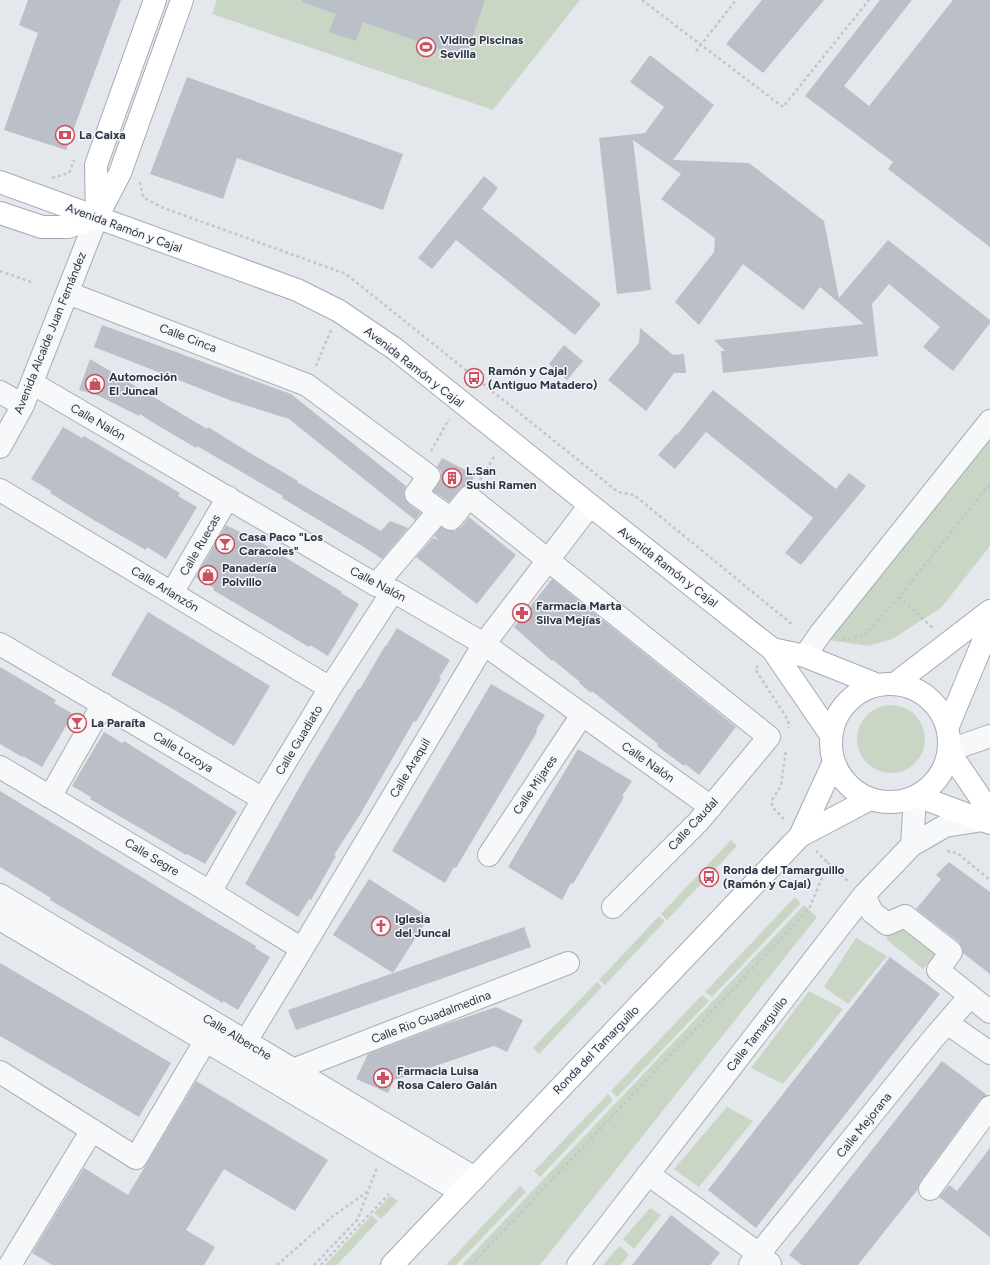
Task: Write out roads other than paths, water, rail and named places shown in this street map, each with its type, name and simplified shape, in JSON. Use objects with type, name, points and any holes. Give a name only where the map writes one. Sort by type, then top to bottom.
[{"type":"main road","points":[[97,217],[96,165],[155,0]]},
{"type":"main road","points":[[0,213],[42,227],[68,227],[97,217],[120,173],[182,0]]},
{"type":"main road","name":"Avenida Ramón y Cajal","points":[[0,182],[297,290],[339,311],[395,349],[458,401],[772,649]]},
{"type":"main road","points":[[950,751],[939,778],[916,797],[891,802],[870,799],[854,790],[842,778],[834,762],[831,749],[831,735],[838,713],[854,695],[885,684],[990,611]]},
{"type":"main road","points":[[948,726],[990,625]]},
{"type":"main road","points":[[772,649],[805,656],[885,684],[919,689],[937,705],[948,726],[950,751],[988,818]]},
{"type":"main road","points":[[772,649],[831,735]]},
{"type":"main road","name":"Ronda del Tamarguillo","points":[[800,836],[834,762]]},
{"type":"main road","points":[[916,797],[988,818]]},
{"type":"main road","name":"Ronda del Tamarguillo","points":[[392,1265],[800,836],[870,799]]},
{"type":"street","name":"Avenida Alcalde Juan Fernández","points":[[0,446],[23,405],[97,217]]},
{"type":"street","name":"Calle Cinca","points":[[68,293],[308,385],[425,472],[416,494],[439,511]]},
{"type":"street","name":"Calle Nalón","points":[[32,383],[384,588],[484,644],[710,806]]},
{"type":"street","points":[[0,392],[23,405]]},
{"type":"street","points":[[805,656],[820,634],[990,421]]},
{"type":"street","name":"Calle Arlanzón","points":[[0,490],[330,688]]},
{"type":"street","name":"Calle Ruecas","points":[[172,593],[228,497]]},
{"type":"street","points":[[439,511],[451,519],[469,498],[549,560]]},
{"type":"street","name":"Calle Araquil","points":[[246,1041],[484,644],[590,505]]},
{"type":"street","name":"Calle Guadiato","points":[[210,892],[263,799],[330,688],[384,588],[439,511]]},
{"type":"street","name":"Calle Caudal","points":[[549,560],[769,737],[698,822],[613,907]]},
{"type":"street","name":"Calle Lozoya","points":[[0,644],[263,799]]},
{"type":"street","points":[[50,797],[103,704]]},
{"type":"street","name":"Calle Mijares","points":[[489,855],[582,715]]},
{"type":"street","points":[[950,751],[990,736]]},
{"type":"street","name":"Calle Segre","points":[[0,767],[210,892],[302,949]]},
{"type":"street","points":[[912,845],[916,797]]},
{"type":"street","name":"Calle Tamarguillo","points":[[578,1265],[864,895],[912,845],[945,826],[988,818]]},
{"type":"street","name":"Calle Alberche","points":[[0,895],[385,1147],[468,1185]]},
{"type":"street","points":[[864,895],[872,912],[886,924],[905,916],[951,952],[938,970],[990,1012]]},
{"type":"street","name":"Calle Alberche","points":[[0,919],[210,1032],[246,1041],[293,1070],[468,1185]]},
{"type":"street","name":"Calle Rio Guadalmedina","points":[[293,1070],[568,964]]},
{"type":"street","name":"Calle Mejorana","points":[[760,1261],[947,1023],[970,996]]},
{"type":"street","points":[[947,1023],[990,1053]]},
{"type":"street","points":[[0,1072],[136,1158],[210,1032]]},
{"type":"street","points":[[930,1189],[990,1107]]},
{"type":"street","points":[[10,1265],[92,1130]]},
{"type":"street","points":[[648,1174],[760,1261]]},
{"type":"place","name":"Viding Piscinas Sevilla","points":[[426,47]]},
{"type":"place","name":"La Caixa","points":[[65,135]]},
{"type":"place","name":"Ramón y Cajal (Antiguo Matadero)","points":[[474,378]]},
{"type":"place","name":"Automoción El Juncal","points":[[95,384]]},
{"type":"place","name":"L.San Sushi Ramen","points":[[452,478]]},
{"type":"place","name":"Casa Paco \"Los Caracoles\"","points":[[225,544]]},
{"type":"place","name":"Panadería Polvillo","points":[[208,575]]},
{"type":"place","name":"Farmacia Marta Silva Mejías","points":[[522,613]]},
{"type":"place","name":"La Paraíta","points":[[77,723]]},
{"type":"place","name":"Ronda del Tamarguillo (Ramón y Cajal)","points":[[709,877]]},
{"type":"place","name":"Iglesia del Juncal","points":[[381,926]]},
{"type":"place","name":"Farmacia Luisa Rosa Calero Galán","points":[[383,1078]]}]
